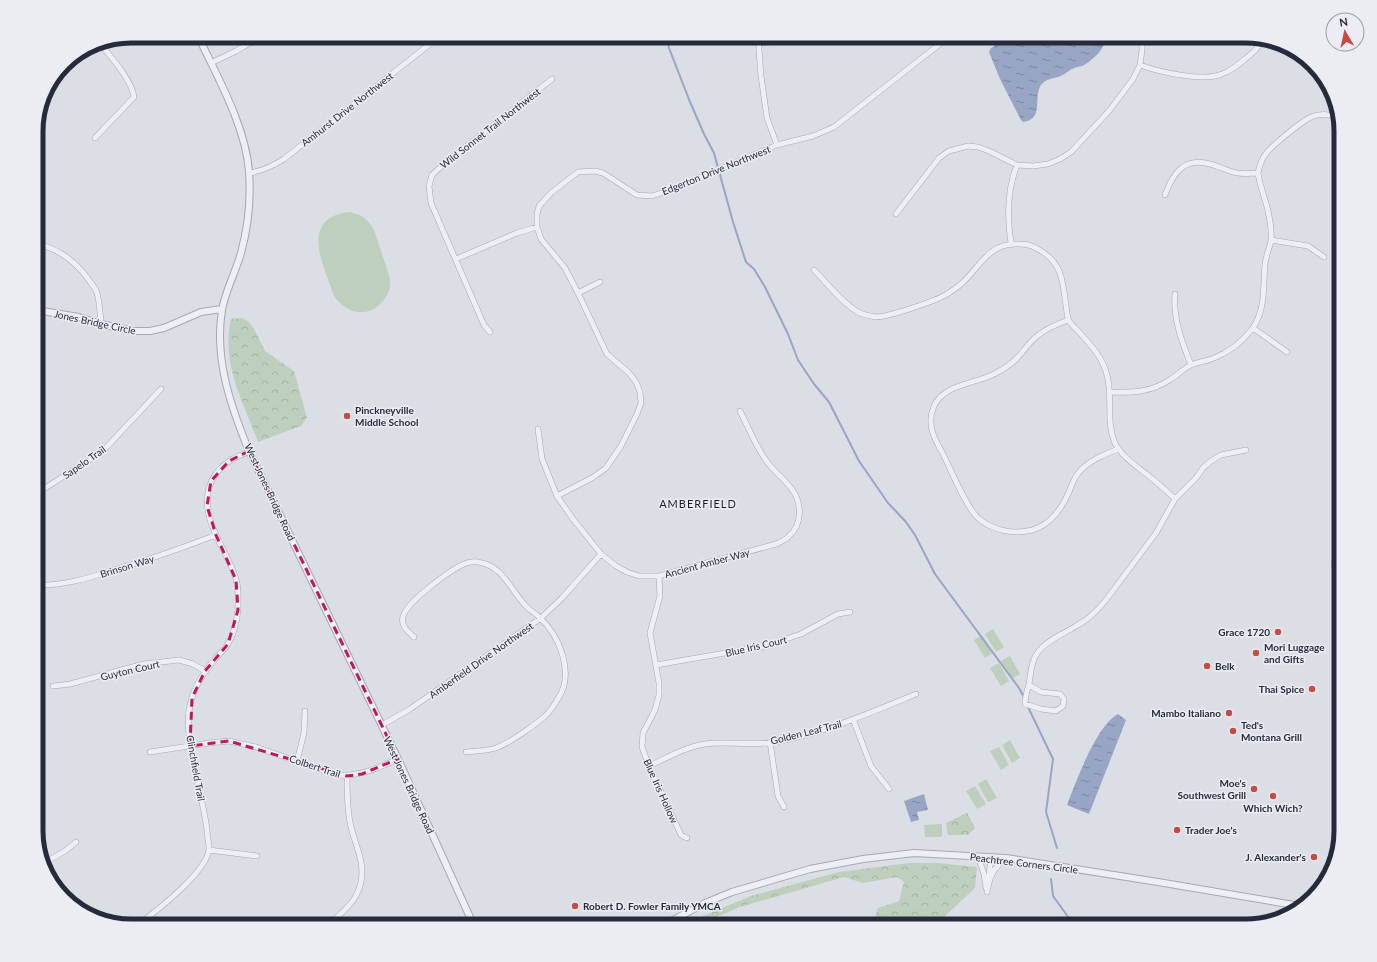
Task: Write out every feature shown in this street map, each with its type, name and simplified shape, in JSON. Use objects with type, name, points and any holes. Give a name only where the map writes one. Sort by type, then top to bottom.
[{"type":"street","name":"West Jones Bridge Road","points":[[201,43],[238,123],[247,156],[249,173],[248,219],[241,253],[222,309],[220,326],[220,349],[225,381],[237,420],[249,451],[382,725],[471,919]]},
{"type":"street","points":[[211,63],[250,43]]},
{"type":"street","name":"Amhurst Drive Northwest","points":[[249,173],[257,172],[284,159],[431,43]]},
{"type":"street","points":[[759,43],[761,76],[767,118],[777,145]]},
{"type":"street","name":"Edgerton Drive Northwest","points":[[537,227],[537,214],[539,206],[551,193],[578,172],[595,171],[603,173],[637,195],[652,196],[673,189],[777,145],[813,136],[834,127],[941,43]]},
{"type":"street","points":[[896,214],[940,158],[949,151],[963,147],[978,147],[1017,165],[1032,166],[1048,164],[1060,160],[1071,152],[1123,93],[1133,79],[1140,65],[1142,43]]},
{"type":"street","points":[[1140,65],[1154,70],[1174,74],[1209,76],[1220,75],[1232,70],[1245,60],[1259,44]]},
{"type":"street","points":[[95,138],[134,98],[133,90],[112,57],[103,48]]},
{"type":"street","name":"Wild Sonnet Trail Northwest","points":[[490,332],[484,325],[430,203],[429,186],[432,175],[445,163],[552,79]]},
{"type":"street","points":[[1110,392],[1142,392],[1154,388],[1170,380],[1191,365],[1215,358],[1229,350],[1241,341],[1253,328],[1263,299],[1265,286],[1265,264],[1271,240],[1268,209],[1258,173],[1263,158],[1270,150],[1310,117],[1320,114],[1332,115]]},
{"type":"street","points":[[1165,195],[1174,174],[1187,164],[1194,162],[1211,164],[1241,174],[1258,173]]},
{"type":"street","points":[[1011,243],[1008,226],[1008,202],[1017,165]]},
{"type":"street","points":[[456,259],[517,233],[537,227],[541,239],[565,268],[607,354],[636,382],[640,392],[640,403],[637,414],[615,456],[600,473],[557,496]]},
{"type":"street","points":[[1271,240],[1308,246],[1324,257]]},
{"type":"street","points":[[814,270],[858,312],[876,317],[887,316],[947,294],[965,280],[990,252],[999,247],[1011,243],[1026,244],[1046,253],[1053,260],[1059,270],[1068,320],[1099,355],[1107,373],[1110,392],[1109,415],[1114,441],[1131,463],[1159,484],[1175,499]]},
{"type":"street","points":[[43,245],[59,252],[80,268],[95,289],[100,308],[101,324]]},
{"type":"street","points":[[578,293],[600,282]]},
{"type":"street","points":[[1175,294],[1174,304],[1176,318],[1191,365]]},
{"type":"street","name":"Jones Bridge Circle","points":[[43,311],[79,317],[132,331],[150,331],[164,328],[201,312],[222,309]]},
{"type":"street","points":[[1068,320],[1042,332],[1017,358],[994,374],[960,386],[944,394],[934,406],[931,416],[932,431],[967,503],[977,517],[993,527],[1010,532],[1032,530],[1044,524],[1059,511],[1079,472],[1085,466],[1108,453],[1119,449]]},
{"type":"street","points":[[1253,328],[1288,352]]},
{"type":"street","name":"Sapelo Trail","points":[[43,490],[103,451],[161,389]]},
{"type":"street","name":"Ancient Amber Way","points":[[538,429],[542,459],[557,496],[601,554],[616,566],[627,572],[639,576],[660,576],[776,544],[789,537],[795,529],[799,512],[799,503],[796,495],[768,463],[740,411]]},
{"type":"street","points":[[1029,685],[1041,692],[1060,694],[1064,699],[1063,706],[1056,711],[1041,709],[1025,704],[1031,669],[1039,651],[1061,634],[1077,626],[1097,610],[1156,533],[1175,499],[1211,461],[1226,454],[1246,450]]},
{"type":"street","name":"Clinchfield Trail","points":[[209,850],[206,822],[190,746],[189,707],[199,679],[228,644],[238,610],[236,580],[216,536],[210,519],[206,498],[211,481],[217,471],[229,461],[249,451]]},
{"type":"street","name":"Brinson Way","points":[[43,586],[50,586],[89,578],[152,559],[216,536]]},
{"type":"street","name":"Amberfield Drive Northwest","points":[[382,725],[410,710],[541,618],[562,598],[601,554]]},
{"type":"street","points":[[414,637],[405,630],[402,622],[404,614],[415,600],[435,583],[464,564],[472,562],[485,564],[502,575],[526,607],[541,618],[555,637],[562,653],[565,671],[563,691],[555,704],[545,716],[516,737],[496,748],[466,752]]},
{"type":"street","name":"Blue Iris Hollow","points":[[660,576],[660,596],[650,633],[659,683],[659,695],[655,710],[643,733],[642,747],[649,766],[681,835],[687,838]]},
{"type":"street","name":"Blue Iris Court","points":[[656,665],[765,646],[802,634],[838,614],[850,612]]},
{"type":"street","name":"Guyton Court","points":[[53,686],[70,684],[144,664],[178,660],[193,664],[205,671]]},
{"type":"street","name":"Golden Leaf Trail","points":[[649,766],[693,746],[706,744],[770,742],[811,733],[916,694]]},
{"type":"street","points":[[297,761],[304,733],[305,711]]},
{"type":"street","points":[[852,719],[871,766],[889,789]]},
{"type":"street","name":"Colbert Trail","points":[[150,752],[229,741],[278,754],[328,773],[347,776],[362,774],[398,759]]},
{"type":"street","points":[[770,742],[778,796],[784,807]]},
{"type":"street","points":[[334,919],[355,899],[359,890],[362,876],[360,859],[350,821],[347,776]]},
{"type":"street","points":[[48,861],[65,851],[76,842]]},
{"type":"street","points":[[146,919],[199,871],[209,850],[257,856]]},
{"type":"street","name":"Peachtree Corners Circle","points":[[676,919],[705,903],[732,892],[810,869],[863,859],[914,853],[1006,858],[1293,905]]},
{"type":"street","points":[[978,856],[984,874],[987,892],[991,857]]},
{"type":"street","points":[[989,878],[998,865],[1006,858]]},
{"type":"highlighted area","points":[[249,451],[398,759],[362,774],[347,776],[229,741],[190,746],[192,698],[205,671],[228,644],[238,610],[236,580],[216,535],[207,506],[211,481],[229,461]]},
{"type":"green space","points":[[350,212],[364,218],[372,226],[390,279],[390,289],[385,299],[377,307],[364,312],[358,312],[345,307],[334,296],[321,258],[319,245],[319,233],[324,223],[334,216]]},
{"type":"green space","points":[[242,318],[249,322],[254,329],[265,351],[294,371],[307,418],[301,426],[258,442],[240,397],[231,367],[229,336],[231,319]]},
{"type":"green space","points":[[993,629],[1004,647],[996,652],[985,634]]},
{"type":"green space","points":[[982,635],[993,653],[985,658],[974,640]]},
{"type":"green space","points":[[1010,656],[1020,674],[1012,679],[1001,661]]},
{"type":"green space","points":[[999,663],[1009,681],[1001,686],[990,668]]},
{"type":"green space","points":[[1010,740],[1020,758],[1012,763],[1002,745]]},
{"type":"green space","points":[[999,747],[1009,765],[1001,770],[990,751]]},
{"type":"green space","points":[[986,779],[997,798],[988,802],[978,784]]},
{"type":"green space","points":[[975,786],[986,804],[977,809],[966,791]]},
{"type":"green space","points":[[967,813],[975,828],[968,835],[948,835],[946,823]]},
{"type":"green space","points":[[942,824],[942,837],[925,837],[924,825]]},
{"type":"green space","points":[[909,863],[938,863],[977,867],[975,888],[942,919],[874,919],[878,908],[899,901],[904,882],[897,877],[863,883],[844,877],[740,907],[712,919],[698,919],[751,896],[839,872]]},
{"type":"water","points":[[999,43],[1104,43],[1102,48],[1088,63],[1044,82],[1040,86],[1038,92],[1034,116],[1030,120],[1023,122],[1000,79],[989,52],[991,48]]},
{"type":"water","points":[[1118,714],[1126,720],[1089,814],[1067,805],[1081,769],[1095,742],[1110,720]]},
{"type":"water","points":[[924,794],[928,810],[917,812],[919,820],[911,822],[904,801]]},
{"type":"waterway","points":[[668,43],[690,102],[714,153],[733,222],[746,262],[754,269],[765,287],[788,334],[798,360],[814,384],[829,402],[859,461],[888,503],[906,522],[915,535],[935,574],[1019,688],[1024,697]]},
{"type":"waterway","points":[[1028,707],[1053,759],[1046,812],[1057,848]]},
{"type":"waterway","points":[[1051,879],[1053,896],[1070,919]]},
{"type":"place","name":"Pinckneyville Middle School","points":[[347,416]]},
{"type":"place","name":"Grace 1720","points":[[1278,632]]},
{"type":"place","name":"Mori Luggage and Gifts","points":[[1256,653]]},
{"type":"place","name":"Belk","points":[[1207,666]]},
{"type":"place","name":"Thai Spice","points":[[1312,689]]},
{"type":"place","name":"Mambo Italiano","points":[[1229,713]]},
{"type":"place","name":"Ted's Montana Grill","points":[[1233,731]]},
{"type":"place","name":"Moe's Southwest Grill","points":[[1254,789]]},
{"type":"place","name":"Which Wich?","points":[[1273,796]]},
{"type":"place","name":"Trader Joe's","points":[[1177,830]]},
{"type":"place","name":"J. Alexander's","points":[[1314,857]]},
{"type":"place","name":"Robert D. Fowler Family YMCA","points":[[575,906]]},
{"type":"district","name":"AMBERFIELD","points":[[698,503]]}]
